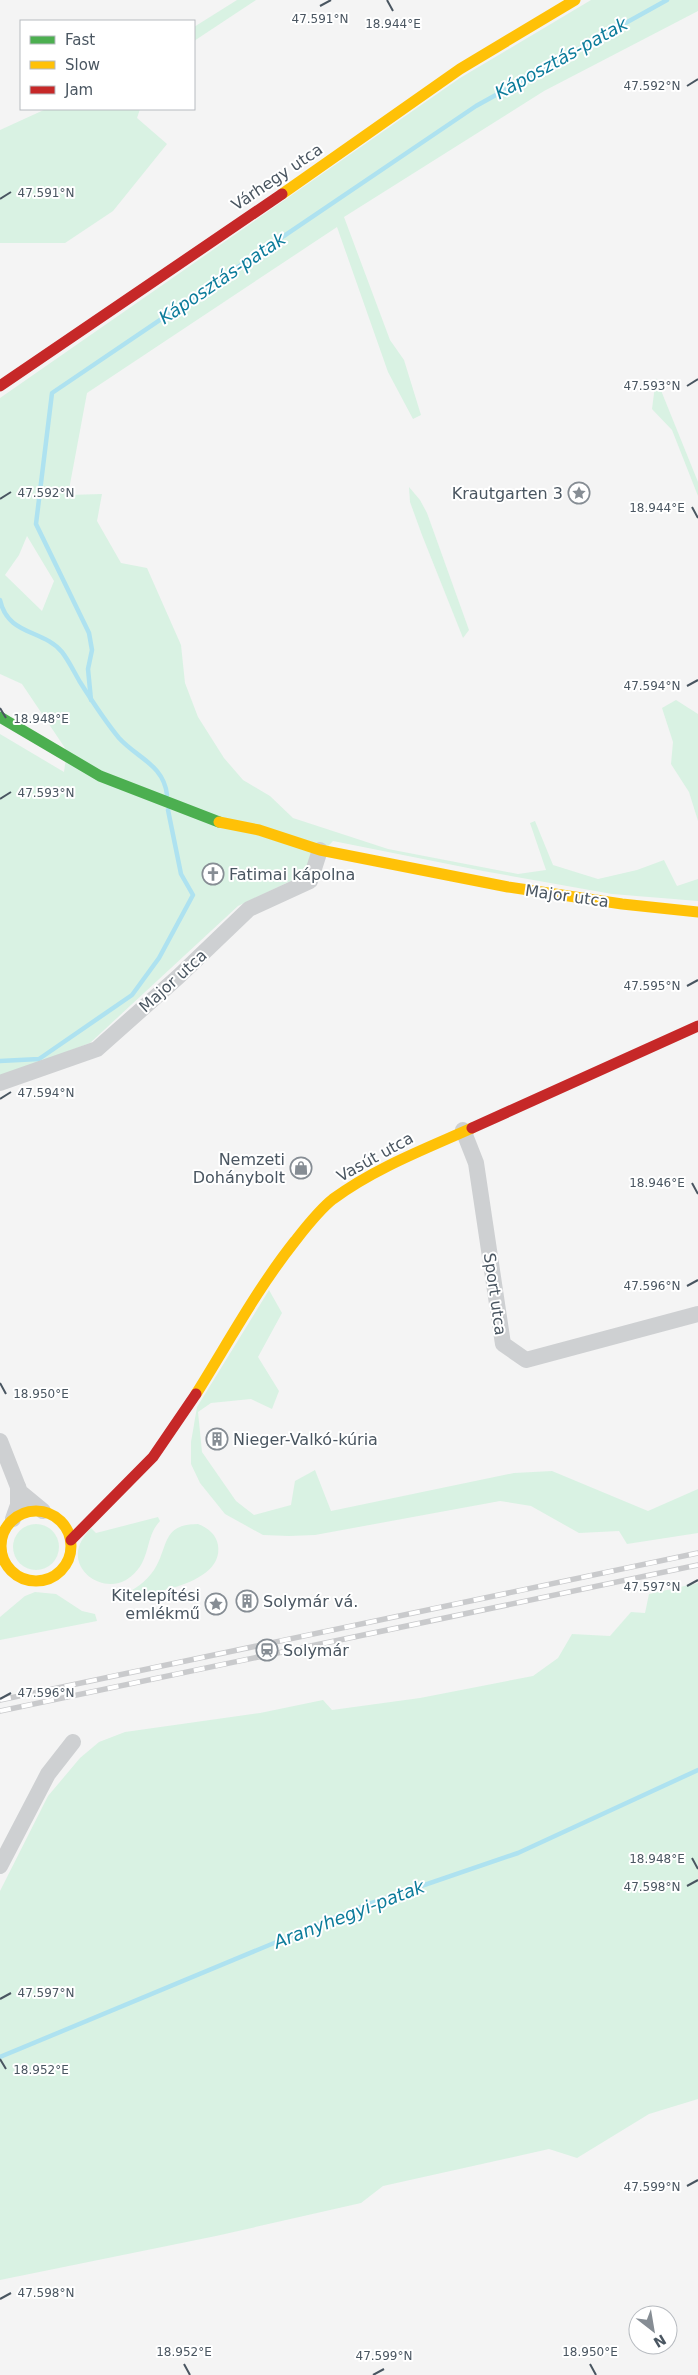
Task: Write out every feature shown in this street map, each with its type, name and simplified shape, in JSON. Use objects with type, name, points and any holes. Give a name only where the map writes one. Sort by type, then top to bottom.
[{"type":"street","name":"Várhegy utca","points":[[0,386],[291,188],[460,69],[575,0]]},
{"type":"street","name":"Major utca","points":[[0,717],[100,776],[217,822],[259,830],[320,850],[508,887],[622,904],[698,912]]},
{"type":"street","name":"Major utca","points":[[0,1083],[97,1049],[178,977],[250,908],[310,881],[320,850]]},
{"type":"street","name":"Vasút utca","points":[[71,1540],[153,1457],[175,1428],[276,1265],[317,1214],[332,1200],[360,1180],[463,1130],[698,1026]]},
{"type":"street","name":"Sport utca","points":[[463,1130],[476,1163],[502,1344],[526,1360],[698,1314]]},
{"type":"street","points":[[0,1441],[18,1487],[29,1502],[64,1525],[71,1540],[70,1554],[62,1569],[44,1579],[29,1580],[19,1576],[10,1569],[1,1556],[2,1539],[18,1505],[18,1487]]},
{"type":"street","name":"Vasút utca","points":[[90,1502],[128,1482]]},
{"type":"street","points":[[8,1523],[32,1511],[48,1513],[68,1511]]},
{"type":"street","points":[[0,1866],[48,1774],[73,1742]]},
{"type":"green space","points":[[237,0],[256,0],[195,40],[195,26]]},
{"type":"green space","points":[[591,0],[698,0],[698,11],[544,91],[344,217],[390,340],[404,360],[421,415],[413,419],[388,372],[337,227],[87,393],[68,495],[102,494],[97,521],[121,563],[147,568],[181,645],[185,683],[198,717],[224,758],[243,780],[270,796],[293,818],[388,849],[518,874],[546,870],[530,823],[535,821],[553,865],[598,879],[637,870],[664,860],[677,886],[698,879],[698,901],[612,894],[333,841],[299,877],[238,906],[90,1043],[0,1077],[0,734],[64,772],[67,751],[22,684],[0,674],[0,398],[460,78]],"holes":[[[27,536],[54,581],[42,611],[5,575],[19,555]]]},
{"type":"green space","points":[[44,110],[140,110],[137,118],[167,144],[113,211],[65,243],[0,243],[0,130]]},
{"type":"green space","points":[[656,378],[698,482],[698,496],[672,430],[652,409]]},
{"type":"green space","points":[[409,487],[420,500],[427,513],[469,630],[463,638],[410,502]]},
{"type":"green space","points":[[676,700],[698,714],[698,821],[689,792],[671,764],[673,742],[662,708]]},
{"type":"green space","points":[[269,1290],[282,1313],[258,1357],[279,1391],[272,1409],[251,1399],[211,1403],[198,1412],[202,1452],[236,1501],[254,1515],[291,1505],[295,1481],[315,1470],[331,1511],[514,1473],[552,1471],[648,1511],[698,1489],[698,1533],[627,1544],[619,1531],[579,1533],[531,1506],[500,1501],[315,1535],[263,1535],[225,1514],[200,1483],[191,1464],[191,1442],[197,1407]]},
{"type":"green space","points":[[158,1517],[160,1521],[151,1535],[144,1559],[135,1573],[126,1580],[110,1584],[101,1583],[93,1579],[81,1568],[78,1560],[78,1551],[83,1538],[91,1528],[96,1533]]},
{"type":"green space","points":[[31,1524],[41,1524],[53,1530],[58,1538],[58,1556],[53,1564],[45,1569],[31,1570],[23,1567],[16,1560],[13,1552],[13,1542],[16,1534],[23,1527]]},
{"type":"green space","points":[[198,1524],[211,1532],[218,1545],[217,1559],[209,1569],[197,1578],[182,1585],[122,1599],[121,1596],[139,1585],[154,1570],[172,1532],[186,1525]]},
{"type":"green space","points":[[698,1583],[698,2099],[649,2114],[577,2158],[549,2149],[383,2186],[361,2203],[216,2236],[0,2280],[0,1891],[48,1796],[80,1758],[99,1742],[125,1732],[260,1713],[323,1700],[332,1710],[420,1698],[533,1676],[558,1658],[572,1634],[610,1636],[631,1612],[645,1613],[649,1594]]},
{"type":"green space","points":[[35,1592],[56,1594],[82,1611],[95,1614],[97,1621],[0,1640],[0,1617],[25,1596]]},
{"type":"waterway","name":"Káposztás-patak","points":[[91,700],[88,669],[92,650],[89,633],[36,524],[52,393],[476,106],[667,0]]},
{"type":"waterway","name":"Káposztás-patak","points":[[0,600],[4,612],[10,620],[27,631],[45,639],[62,652],[89,696],[119,738],[149,763],[161,776],[167,795]]},
{"type":"waterway","points":[[0,1061],[39,1059],[132,995],[159,958],[193,895],[181,874],[168,810]]},
{"type":"waterway","name":"Aranyhegyi-patak","points":[[0,2057],[363,1906],[518,1853],[698,1770]]},
{"type":"railway","points":[[0,1700],[698,1553]]},
{"type":"railway","points":[[0,1711],[698,1565]]},
{"type":"traffic: fast","points":[[0,717],[100,776],[219,822]]},
{"type":"traffic: slow","points":[[282,194],[460,69],[575,0]]},
{"type":"traffic: slow","points":[[219,822],[259,830],[320,850],[508,887],[622,904],[698,912]]},
{"type":"traffic: slow","points":[[196,1394],[268,1278],[295,1241],[323,1208],[349,1188],[383,1168],[472,1128]]},
{"type":"traffic: slow","points":[[36,1511],[49,1514],[61,1521],[68,1533],[71,1546],[68,1559],[61,1571],[49,1578],[36,1581],[23,1578],[11,1571],[4,1559],[1,1546],[4,1533],[11,1521],[23,1514],[36,1511]]},
{"type":"traffic: jam","points":[[0,386],[282,194]]},
{"type":"traffic: jam","points":[[472,1128],[698,1026]]},
{"type":"traffic: jam","points":[[71,1540],[153,1457],[196,1394]]},
{"type":"place","name":"Krautgarten 3","points":[[579,493]]},
{"type":"place","name":"Fatimai kápolna","points":[[213,874]]},
{"type":"place","name":"Nemzeti Dohánybolt","points":[[301,1168]]},
{"type":"place","name":"Nieger-Valkó-kúria","points":[[217,1439]]},
{"type":"place","name":"Solymár vá.","points":[[247,1601]]},
{"type":"place","name":"Kitelepítési emlékmű","points":[[216,1604]]},
{"type":"place","name":"Solymár","points":[[267,1650]]}]
